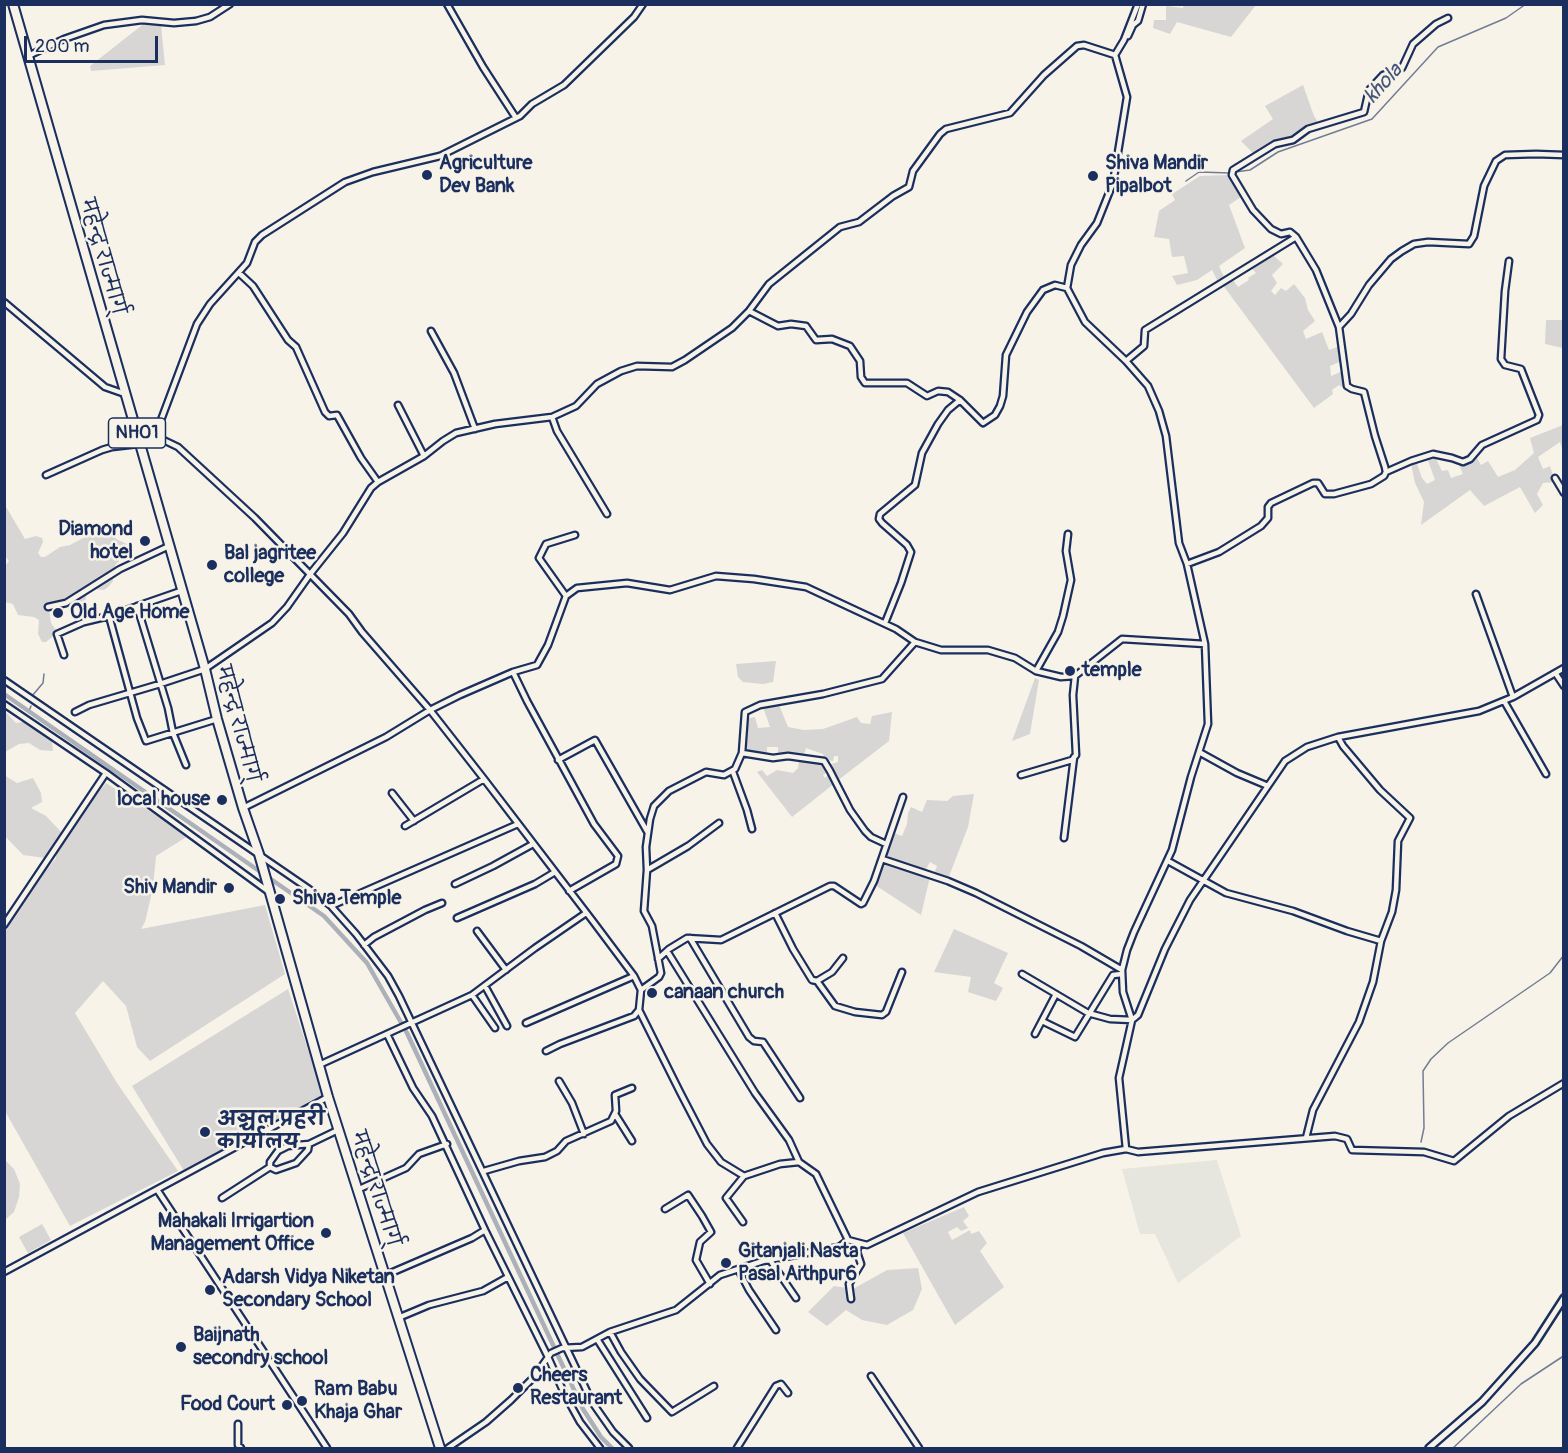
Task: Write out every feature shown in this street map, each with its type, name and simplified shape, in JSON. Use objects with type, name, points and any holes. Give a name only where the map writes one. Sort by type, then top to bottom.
[{"type":"highway","name":"महेन्द्र राज्मार्ग्","points":[[13,4],[205,669],[217,719],[260,858],[328,1097],[440,1449]]},
{"type":"highway","points":[[435,1449],[436,1437]]},
{"type":"street","points":[[28,56],[64,39],[104,25],[142,20],[196,21],[210,17],[230,4]]},
{"type":"street","points":[[447,4],[483,67],[516,118]]},
{"type":"street","points":[[46,475],[102,450],[147,443],[155,436],[197,324],[210,304],[248,263],[255,242],[262,236],[345,182],[373,172],[440,156],[516,118],[532,104],[564,85],[634,17],[643,4]]},
{"type":"street","points":[[1126,1149],[1119,1078],[1132,1020],[1123,993],[1122,972],[1134,932],[1173,850],[1198,752],[1209,724],[1204,644],[1179,543],[1166,436],[1148,386],[1126,360],[1085,322],[1067,288],[1071,265],[1081,245],[1097,223],[1113,183],[1127,96],[1115,55],[1124,40],[1138,4]]},
{"type":"street","points":[[1124,40],[1138,21],[1143,4]]},
{"type":"street","points":[[1386,472],[1364,392],[1347,386],[1339,327],[1316,270],[1296,237],[1290,232],[1281,234],[1270,229],[1253,210],[1233,173],[1275,144],[1293,140],[1308,129],[1364,112],[1369,90],[1383,75],[1402,68],[1413,44],[1436,24],[1448,18]]},
{"type":"street","points":[[75,712],[89,705],[205,669],[272,623],[287,607],[378,482],[424,456],[456,433],[495,424],[552,417],[576,406],[597,384],[614,374],[637,366],[672,366],[685,360],[718,339],[749,312],[769,284],[840,227],[859,222],[893,196],[909,188],[913,171],[946,129],[1010,113],[1044,75],[1077,46],[1084,45],[1115,55]]},
{"type":"street","points":[[1339,327],[1351,314],[1369,285],[1391,259],[1402,251],[1414,244],[1428,242],[1469,244],[1474,236],[1484,186],[1496,161],[1505,155],[1563,155]]},
{"type":"street","points":[[1126,360],[1144,346],[1145,330],[1296,237]]},
{"type":"street","points":[[1186,564],[1220,552],[1261,526],[1268,518],[1268,507],[1275,500],[1313,483],[1318,483],[1325,494],[1352,490],[1371,484],[1384,476],[1386,472],[1432,454],[1463,462],[1470,459],[1482,445],[1537,420],[1539,415],[1521,369],[1505,365],[1501,359],[1509,261]]},
{"type":"street","points":[[239,273],[253,286],[282,332],[296,347],[325,412],[329,416],[338,415],[378,482]]},
{"type":"street","points":[[749,312],[778,326],[791,324],[806,326],[816,340],[832,339],[850,346],[860,361],[861,377],[865,383],[907,383],[927,396],[938,391],[948,392],[960,400],[983,423],[995,415],[1003,396],[1006,355],[1027,312],[1038,295],[1048,286],[1067,288]]},
{"type":"street","points":[[4,302],[105,387],[125,394]]},
{"type":"street","points":[[431,331],[454,373],[475,429]]},
{"type":"street","points":[[885,623],[911,552],[907,545],[882,523],[879,519],[880,514],[915,485],[922,453],[948,410],[960,400]]},
{"type":"street","points":[[398,405],[424,456]]},
{"type":"street","points":[[552,417],[557,432],[607,514]]},
{"type":"street","points":[[155,436],[178,447],[311,573],[349,614],[430,710],[634,976],[641,990],[639,1010],[707,1144],[721,1162],[744,1176]]},
{"type":"street","points":[[1555,478],[1563,493]]},
{"type":"street","points":[[1036,671],[1058,632],[1071,580],[1066,551],[1068,534]]},
{"type":"street","points":[[566,596],[539,558],[546,544],[575,535]]},
{"type":"street","points":[[48,607],[66,603],[120,569],[169,546]]},
{"type":"street","points":[[243,808],[386,737],[430,710],[513,672],[537,665],[548,645],[566,596],[577,588],[641,584],[670,590],[716,576],[806,587],[885,623],[915,642],[941,650],[988,650],[1016,658],[1036,671],[1061,677],[1075,676],[1122,639],[1204,644]]},
{"type":"street","points":[[64,655],[57,634],[84,622],[109,616],[181,591]]},
{"type":"street","points":[[1476,594],[1513,697]]},
{"type":"street","points":[[137,606],[173,733],[186,765]]},
{"type":"street","points":[[109,616],[137,718],[146,741],[217,719]]},
{"type":"street","points":[[752,829],[733,772],[742,753],[745,712],[760,705],[845,690],[882,679],[915,642]]},
{"type":"street","points":[[1022,974],[1088,1013],[1132,1020],[1138,1015],[1165,949],[1201,881],[1285,762],[1307,747],[1338,737],[1479,711],[1513,697],[1563,668]]},
{"type":"street","points":[[513,672],[594,824],[618,856],[616,864],[569,891]]},
{"type":"street","points":[[1556,674],[1563,686]]},
{"type":"street","points":[[1064,838],[1074,757],[1075,676]]},
{"type":"street","points":[[4,680],[331,906],[364,945],[388,976],[409,1025],[440,1079],[592,1402],[628,1449]]},
{"type":"street","points":[[1504,700],[1546,774]]},
{"type":"street","points":[[4,704],[106,773],[269,891]]},
{"type":"street","points":[[1306,1138],[1318,1100],[1359,1022],[1373,982],[1381,941],[1392,912],[1396,890],[1398,841],[1410,818],[1380,790],[1338,737]]},
{"type":"street","points":[[558,760],[596,740],[648,834]]},
{"type":"street","points":[[1198,752],[1237,773],[1269,786]]},
{"type":"street","points":[[742,753],[773,758],[788,756],[824,761],[850,810],[865,831],[871,837],[886,844]]},
{"type":"street","points":[[1021,775],[1072,760],[1074,757]]},
{"type":"street","points":[[641,990],[660,975],[652,926],[644,911],[648,834],[654,806],[669,791],[706,772],[724,775],[733,772]]},
{"type":"street","points":[[4,926],[106,773]]},
{"type":"street","points":[[405,826],[484,779]]},
{"type":"street","points":[[392,792],[414,821]]},
{"type":"street","points":[[658,960],[681,941],[690,938],[721,940],[830,886],[834,886],[861,904],[863,903],[874,881],[903,797]]},
{"type":"street","points":[[647,870],[688,846],[719,823]]},
{"type":"street","points":[[331,906],[518,824]]},
{"type":"street","points":[[455,884],[493,867],[533,844]]},
{"type":"street","points":[[882,859],[976,893],[1081,946],[1122,972]]},
{"type":"street","points":[[1168,861],[1201,881],[1243,899],[1293,911],[1381,941]]},
{"type":"street","points":[[457,918],[535,884],[555,872]]},
{"type":"street","points":[[364,945],[374,937],[442,903]]},
{"type":"street","points":[[319,1065],[472,995],[586,913]]},
{"type":"street","points":[[775,914],[812,980],[817,981],[835,1006],[882,1016],[886,1012],[902,972]]},
{"type":"street","points":[[477,931],[506,969]]},
{"type":"street","points":[[690,938],[749,1037],[754,1041],[763,1042],[800,1098]]},
{"type":"street","points":[[667,951],[755,1093],[789,1140],[799,1162],[816,1174],[848,1240]]},
{"type":"street","points":[[817,981],[832,972],[843,958]]},
{"type":"street","points":[[1042,1021],[1075,1037],[1113,975],[1122,972]]},
{"type":"street","points":[[526,1023],[634,976]]},
{"type":"street","points":[[485,986],[507,1026]]},
{"type":"street","points":[[1035,1034],[1056,994]]},
{"type":"street","points":[[472,995],[495,1028]]},
{"type":"street","points":[[546,1051],[634,1016],[639,1010]]},
{"type":"street","points":[[387,1034],[413,1088],[432,1116],[446,1144],[508,1277],[550,1355],[564,1393],[580,1422],[600,1449]]},
{"type":"street","points":[[559,1082],[572,1103],[584,1134]]},
{"type":"street","points":[[848,1240],[867,1245],[978,1192],[1103,1153],[1126,1149],[1138,1152],[1335,1136],[1347,1139],[1352,1150],[1424,1152],[1454,1161],[1509,1116],[1563,1083]]},
{"type":"street","points":[[484,1172],[519,1161],[545,1157],[557,1151],[566,1141],[611,1120],[616,1111],[615,1095],[632,1088]]},
{"type":"street","points":[[4,1272],[158,1191],[328,1097]]},
{"type":"street","points":[[615,1114],[632,1141]]},
{"type":"street","points":[[270,1167],[270,1162],[278,1151],[288,1146],[309,1144],[338,1130]]},
{"type":"street","points":[[270,1167],[276,1170],[296,1163],[308,1150],[309,1144]]},
{"type":"street","points":[[357,1190],[406,1168],[419,1154],[446,1144]]},
{"type":"street","points":[[742,1222],[726,1198],[744,1176],[780,1164],[799,1162]]},
{"type":"street","points":[[222,1198],[270,1167]]},
{"type":"street","points":[[158,1191],[327,1449]]},
{"type":"street","points":[[665,1209],[688,1195],[702,1216],[711,1232],[700,1242],[696,1260],[710,1284]]},
{"type":"street","points":[[386,1275],[472,1238],[485,1230]]},
{"type":"street","points":[[448,1449],[512,1400],[534,1377],[550,1355],[559,1349],[582,1347],[610,1332],[676,1310],[720,1275],[770,1260],[839,1247],[848,1240]]},
{"type":"street","points":[[851,1299],[849,1284],[861,1264],[857,1252],[860,1243]]},
{"type":"street","points":[[770,1260],[796,1298]]},
{"type":"street","points":[[738,1269],[776,1330]]},
{"type":"street","points":[[398,1318],[429,1305],[483,1291],[508,1277]]},
{"type":"street","points":[[1429,1449],[1482,1402],[1535,1342],[1563,1298]]},
{"type":"street","points":[[610,1332],[640,1378],[656,1398],[672,1412],[714,1386]]},
{"type":"street","points":[[597,1339],[647,1418]]},
{"type":"street","points":[[871,1376],[919,1449]]},
{"type":"street","points":[[737,1449],[776,1386],[781,1384],[788,1393]]},
{"type":"street","points":[[238,1424],[238,1445],[241,1449]]},
{"type":"shaded area","points":[[1184,4],[1256,5],[1231,37],[1177,22],[1170,34],[1153,28],[1154,20],[1166,20],[1166,6],[1183,8]]},
{"type":"shaded area","points":[[146,22],[161,25],[165,65],[91,71],[90,66]]},
{"type":"shaded area","points":[[1303,85],[1319,124],[1307,127],[1289,138],[1265,145],[1254,154],[1241,141],[1273,119],[1265,106]]},
{"type":"shaded area","points":[[1229,175],[1241,197],[1229,205],[1245,248],[1219,266],[1224,277],[1217,280],[1212,270],[1197,280],[1177,285],[1172,276],[1188,273],[1184,256],[1172,257],[1169,239],[1154,237],[1159,211],[1175,200],[1172,194],[1200,176]]},
{"type":"shaded area","points":[[1271,251],[1283,264],[1272,275],[1277,283],[1271,291],[1275,295],[1281,288],[1286,291],[1294,284],[1305,298],[1308,310],[1315,321],[1303,331],[1306,339],[1322,332],[1329,350],[1340,346],[1344,360],[1330,366],[1331,376],[1345,370],[1345,384],[1332,390],[1333,394],[1314,408],[1222,284],[1231,277],[1238,287],[1249,280],[1248,278],[1256,273],[1249,265]]},
{"type":"shaded area","points":[[1546,320],[1563,320],[1563,348],[1545,344]]},
{"type":"shaded area","points":[[1563,425],[1563,451],[1560,442],[1538,457],[1543,469],[1550,466],[1555,482],[1543,483],[1537,494],[1543,505],[1535,513],[1520,487],[1484,506],[1470,490],[1421,525],[1424,502],[1415,483],[1411,464],[1416,461],[1422,478],[1427,484],[1435,480],[1427,458],[1435,457],[1442,471],[1448,470],[1451,478],[1463,474],[1459,465],[1476,456],[1481,465],[1488,461],[1498,477],[1515,470],[1534,453],[1530,438]]},
{"type":"shaded area","points":[[5,505],[25,539],[36,536],[42,538],[43,542],[38,553],[41,557],[45,557],[60,547],[110,528],[116,539],[127,544],[119,552],[119,561],[115,565],[117,572],[113,575],[113,581],[109,586],[104,590],[94,589],[87,593],[84,606],[74,608],[59,605],[60,607],[49,609],[51,623],[56,630],[46,642],[42,642],[38,634],[39,620],[18,615],[13,604],[5,602],[4,567],[9,561],[5,556]]},
{"type":"shaded area","points":[[776,661],[773,682],[763,684],[743,682],[738,677],[736,664]]},
{"type":"shaded area","points":[[1035,678],[1039,680],[1030,734],[1012,741]]},
{"type":"shaded area","points":[[779,705],[788,727],[804,730],[823,729],[857,717],[861,723],[870,724],[872,716],[892,712],[889,741],[837,781],[828,765],[838,762],[838,756],[834,756],[833,761],[825,760],[823,754],[806,748],[803,757],[778,755],[778,747],[767,747],[767,754],[743,751],[745,719],[755,717],[758,728],[770,727],[763,707]]},
{"type":"shaded area","points":[[5,711],[16,723],[23,722],[52,741],[53,751],[40,750],[29,743],[19,744],[5,752]]},
{"type":"shaded area","points":[[799,759],[824,764],[829,771],[823,775],[825,778],[830,773],[835,783],[792,817],[757,772],[762,770],[767,776],[777,770],[793,773],[798,768]]},
{"type":"shaded area","points":[[4,775],[17,783],[33,778],[41,793],[42,802],[31,808],[46,816],[63,834],[45,858],[23,855],[5,836]]},
{"type":"shaded area","points":[[106,783],[188,836],[156,856],[153,888],[145,922],[141,929],[265,905],[285,974],[150,1061],[137,1047],[126,1006],[103,981],[75,1013],[117,1083],[178,1171],[70,1226],[5,1111],[4,930],[29,891],[56,858],[56,852],[86,808]]},
{"type":"shaded area","points":[[974,794],[968,827],[948,879],[933,876],[937,866],[930,862],[924,873],[882,859],[891,832],[902,836],[911,807],[922,812],[927,800],[947,801],[953,796]]},
{"type":"shaded area","points":[[882,860],[930,877],[921,915],[875,885]]},
{"type":"shaded area","points":[[954,929],[1008,953],[994,983],[1003,988],[996,1001],[968,992],[971,977],[934,972]]},
{"type":"shaded area","points":[[288,989],[324,1098],[184,1171],[132,1086]]},
{"type":"shaded area","points":[[5,1160],[14,1169],[20,1184],[14,1212],[5,1220]]},
{"type":"shaded area","points":[[1217,1160],[1241,1236],[1178,1283],[1155,1234],[1140,1234],[1122,1169]]},
{"type":"shaded area","points":[[964,1207],[969,1216],[963,1221],[968,1228],[961,1231],[957,1227],[948,1232],[952,1240],[970,1230],[971,1234],[979,1231],[987,1243],[980,1251],[1004,1287],[955,1325],[903,1233]]},
{"type":"shaded area","points":[[42,1224],[51,1240],[28,1253],[19,1237]]},
{"type":"shaded area","points":[[918,1268],[922,1289],[913,1310],[887,1325],[862,1320],[846,1310],[827,1326],[808,1312],[834,1286],[853,1289],[887,1270]]},
{"type":"waterway","name":"khola","points":[[1235,172],[1250,170],[1278,152],[1372,119],[1438,47],[1506,18],[1526,4]]},
{"type":"waterway","name":"khola","points":[[1186,181],[1199,172],[1230,173]]},
{"type":"waterway","points":[[32,696],[43,683],[44,674]]},
{"type":"waterway","points":[[4,694],[324,916],[367,963],[407,1033],[583,1409],[601,1437],[612,1448]]},
{"type":"waterway","points":[[29,711],[31,706]]},
{"type":"waterway","points":[[1421,1142],[1424,1128],[1423,1071],[1431,1059],[1448,1043],[1550,973],[1564,955]]},
{"type":"waterway","points":[[1453,1448],[1521,1384],[1562,1357],[1564,1358]]},
{"type":"place","name":"Agriculture Dev Bank","points":[[427,175]]},
{"type":"place","name":"Shiva Mandir Pipalbot","points":[[1093,176]]},
{"type":"place","name":"Diamond hotel","points":[[145,541]]},
{"type":"place","name":"Bal jagritee college","points":[[212,565]]},
{"type":"place","name":"Old Age Home","points":[[58,613]]},
{"type":"place","name":"temple","points":[[1070,671]]},
{"type":"place","name":"local house","points":[[222,800]]},
{"type":"place","name":"Shiv Mandir","points":[[229,888]]},
{"type":"place","name":"Shiva Temple","points":[[280,899]]},
{"type":"place","name":"canaan church","points":[[652,993]]},
{"type":"place","name":"अञ्चल प्रहरी कार्यालय","points":[[205,1132]]},
{"type":"place","name":"Mahakali Irrigartion Management Office","points":[[326,1233]]},
{"type":"place","name":"Gitanjali Nasta Pasal Aithpur6","points":[[726,1263]]},
{"type":"place","name":"Adarsh Vidya Niketan Secondary School","points":[[210,1290]]},
{"type":"place","name":"Baijnath secondry school","points":[[181,1347]]},
{"type":"place","name":"Cheers Restaurant","points":[[518,1388]]},
{"type":"place","name":"Ram Babu Khaja Ghar","points":[[302,1401]]},
{"type":"place","name":"Food Court","points":[[287,1405]]}]
